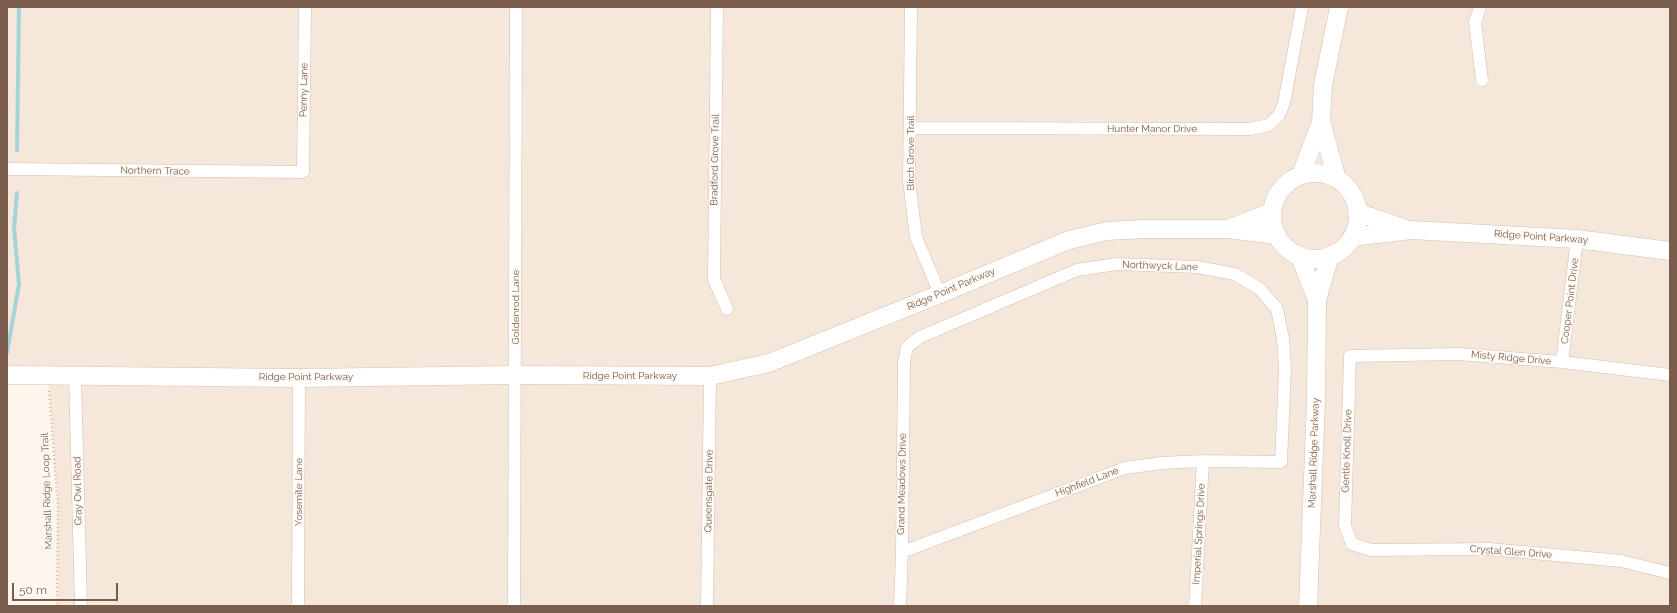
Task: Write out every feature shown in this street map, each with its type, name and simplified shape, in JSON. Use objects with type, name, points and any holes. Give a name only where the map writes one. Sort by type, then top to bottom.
[{"type":"street","name":"Penny Lane","points":[[303,172],[305,7]]},
{"type":"street","name":"Goldenrod Lane","points":[[514,606],[516,375],[516,7]]},
{"type":"street","name":"Bradford Grove Trail","points":[[717,7],[714,279],[727,309]]},
{"type":"street","name":"Birch Grove Trail","points":[[911,7],[910,181],[916,237],[940,294]]},
{"type":"street","name":"Hunter Manor Drive","points":[[911,128],[1249,129],[1269,125],[1279,115],[1284,103],[1302,7]]},
{"type":"street","points":[[1301,175],[1321,122],[1323,85],[1339,7]]},
{"type":"street","points":[[1480,7],[1475,22],[1482,80]]},
{"type":"street","points":[[1321,122],[1337,179]]},
{"type":"street","name":"Northern Trace","points":[[7,169],[303,172]]},
{"type":"street","points":[[1323,174],[1337,179],[1350,192],[1355,201],[1358,212],[1357,225],[1352,237],[1346,245],[1330,256],[1320,258],[1309,258],[1299,255],[1286,247],[1277,236],[1272,220],[1272,212],[1276,198],[1284,187],[1301,175],[1323,174]]},
{"type":"street","points":[[1227,229],[1272,212]]},
{"type":"street","points":[[1358,212],[1411,230]]},
{"type":"street","name":"Ridge Point Parkway","points":[[7,375],[299,378],[516,375],[710,376],[769,363],[1069,240],[1107,231],[1144,229],[1227,229]]},
{"type":"street","points":[[1227,229],[1277,236]]},
{"type":"street","name":"Ridge Point Parkway","points":[[1411,230],[1577,239],[1670,251]]},
{"type":"street","points":[[1352,237],[1411,230]]},
{"type":"street","name":"Cooper Point Drive","points":[[1562,362],[1577,239]]},
{"type":"street","name":"Marshall Ridge Parkway","points":[[1299,255],[1317,300]]},
{"type":"street","name":"Marshall Ridge Parkway","points":[[1308,606],[1316,401],[1317,300],[1330,256]]},
{"type":"street","name":"Northwyck Lane","points":[[904,362],[907,347],[920,337],[1077,270],[1117,264],[1197,267],[1235,274],[1260,289],[1277,309],[1283,339],[1285,369],[1281,462]]},
{"type":"street","name":"Misty Ridge Drive","points":[[1350,356],[1458,354],[1562,362],[1670,374]]},
{"type":"street","name":"Gentle Knoll Drive","points":[[1350,356],[1345,526],[1352,544]]},
{"type":"street","name":"Grand Meadows Drive","points":[[900,606],[904,362]]},
{"type":"street","name":"Gray Owl Road","points":[[75,376],[81,606]]},
{"type":"street","name":"Queensgate Drive","points":[[707,606],[710,376]]},
{"type":"street","name":"Yosemite Lane","points":[[298,606],[299,378]]},
{"type":"street","name":"Highfield Lane","points":[[902,552],[1125,468],[1162,463],[1203,461],[1281,462]]},
{"type":"street","name":"Imperial Springs Drive","points":[[1195,606],[1203,461]]},
{"type":"street","name":"Crystal Glen Drive","points":[[1352,544],[1371,550],[1489,549],[1621,561],[1670,573]]},
{"type":"path","name":"Marshall Ridge Loop Trail","points":[[48,376],[58,506],[57,606]]},
{"type":"shaded area","points":[[7,7],[1670,7],[1670,606],[57,606],[58,506],[48,376],[7,375]]},
{"type":"waterway","points":[[17,150],[19,7]]},
{"type":"waterway","points":[[7,353],[19,284],[14,228],[17,193]]}]
